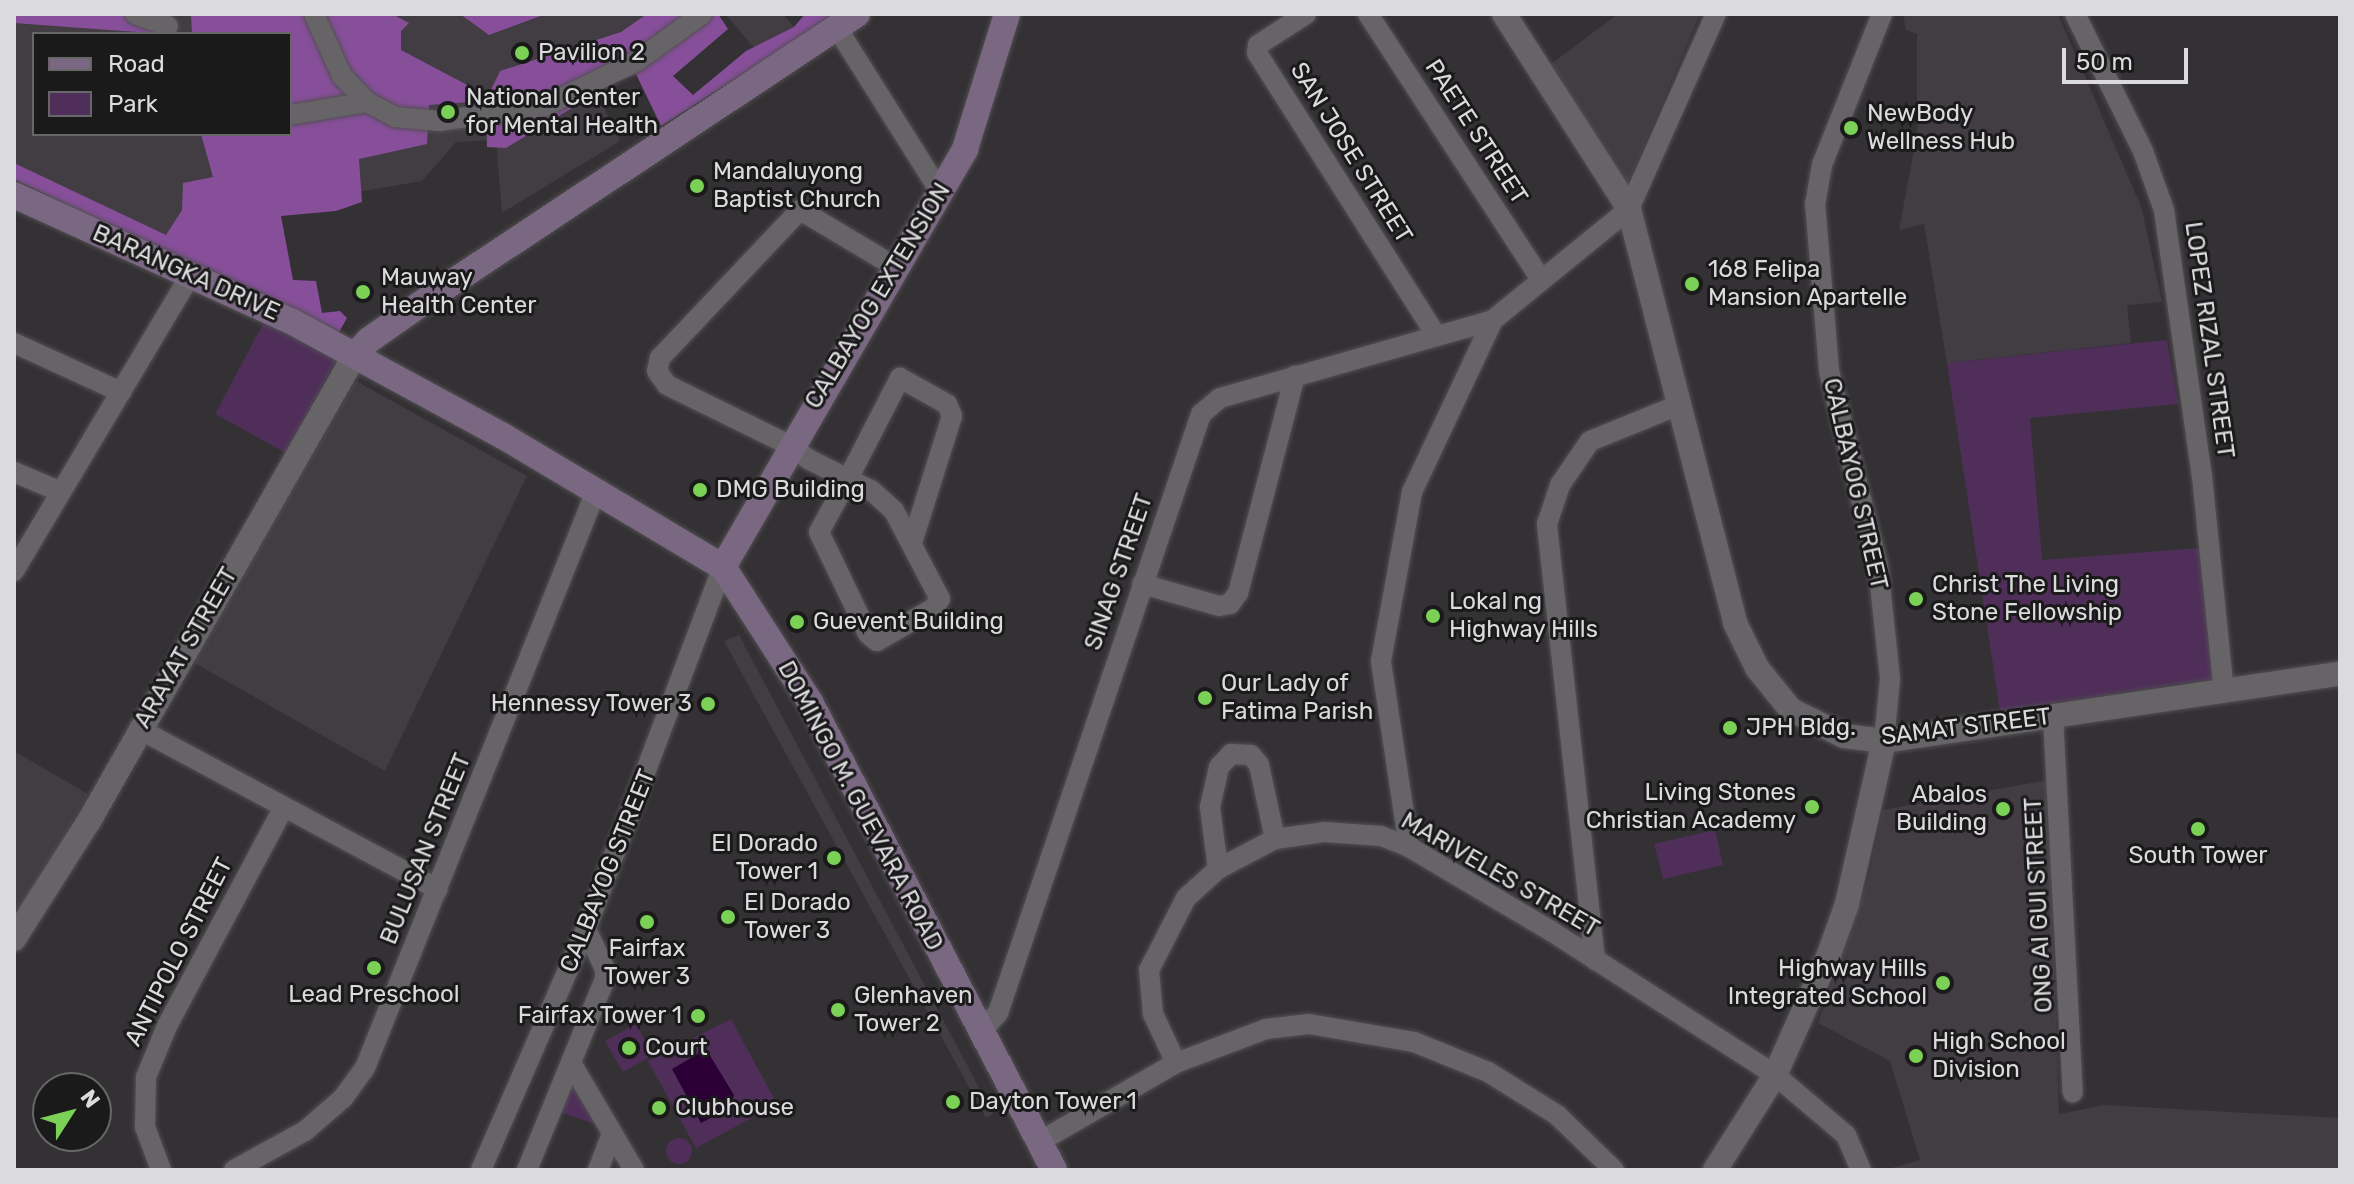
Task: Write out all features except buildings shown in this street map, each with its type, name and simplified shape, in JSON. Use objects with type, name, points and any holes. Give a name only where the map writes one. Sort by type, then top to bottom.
[{"type":"main road","name":"CALBAYOG EXTENSION","points":[[723,567],[789,445],[894,266],[941,193],[978,114],[1007,14]]},
{"type":"main road","points":[[355,355],[432,296],[847,21]]},
{"type":"main road","name":"BARANGKA DRIVE","points":[[14,195],[355,355]]},
{"type":"main road","name":"DOMINGO M. GUEVARA ROAD","points":[[355,355],[596,491],[723,567],[810,702],[1054,1170]]},
{"type":"street","points":[[135,14],[168,25]]},
{"type":"street","points":[[314,14],[342,76],[367,102],[395,117],[439,121],[545,106],[646,55],[702,14]]},
{"type":"street","name":"SAN JOSE STREET","points":[[1306,14],[1258,45],[1257,53],[1436,335]]},
{"type":"street","name":"PAETE STREET","points":[[1368,14],[1541,279]]},
{"type":"street","name":"SAMAT STREET","points":[[1504,14],[1629,209],[1735,623],[1757,668],[1784,703],[1809,723],[1844,736],[1884,741],[2340,674]]},
{"type":"street","points":[[1409,847],[1383,693],[1382,646],[1412,492],[1493,320],[1629,209],[1716,14]]},
{"type":"street","name":"CALBAYOG STREET","points":[[1715,1170],[1775,1075],[1847,904],[1884,741],[1890,679],[1878,566],[1829,371],[1815,203],[1822,165],[1882,14]]},
{"type":"street","name":"LOPEZ RIZAL STREET","points":[[2075,14],[2143,151],[2164,210],[2202,476],[2224,692]]},
{"type":"street","points":[[847,21],[941,193]]},
{"type":"street","points":[[292,115],[367,102]]},
{"type":"street","points":[[894,266],[800,210],[660,358],[657,371],[667,385],[789,445],[848,479],[886,501],[912,543],[938,604],[884,640],[873,639],[819,541],[823,524],[848,479],[900,378],[947,404],[952,416],[912,543]]},
{"type":"street","points":[[14,571],[190,276]]},
{"type":"street","name":"SINAG STREET","points":[[980,1033],[998,1013],[1201,414],[1220,398],[1493,320]]},
{"type":"street","points":[[14,343],[121,392]]},
{"type":"street","name":"ARAYAT STREET","points":[[14,939],[355,355]]},
{"type":"street","points":[[1142,584],[1219,606],[1230,604],[1238,593],[1295,375]]},
{"type":"street","points":[[1595,960],[1547,524],[1560,485],[1590,441],[1681,404]]},
{"type":"street","points":[[14,472],[61,492]]},
{"type":"street","name":"BULUSAN STREET","points":[[234,1170],[305,1131],[343,1098],[365,1068],[596,491]]},
{"type":"street","name":"CALBAYOG STREET","points":[[481,1170],[586,929],[723,567]]},
{"type":"street","name":"ONG AI GUI STREET","points":[[2053,716],[2073,1092]]},
{"type":"street","points":[[139,729],[283,809],[438,889]]},
{"type":"street","points":[[1218,869],[1210,807],[1219,767],[1231,754],[1251,755],[1259,765],[1275,839]]},
{"type":"street","name":"ANTIPOLO STREET","points":[[161,1170],[145,1127],[146,1077],[167,1026],[283,809]]},
{"type":"street","name":"MARIVELES STREET","points":[[1176,1063],[1153,1014],[1149,970],[1174,912],[1218,869],[1275,839],[1352,832],[1409,847],[1551,931],[1775,1075],[1846,1135],[1861,1170]]},
{"type":"street","points":[[1551,931],[1591,920]]},
{"type":"street","points":[[527,1170],[605,979],[605,969],[586,929]]},
{"type":"street","points":[[1039,1142],[1176,1063],[1281,1026],[1309,1024],[1375,1032],[1444,1052],[1488,1072],[1557,1115],[1614,1170]]},
{"type":"street","points":[[571,1063],[634,1170]]},
{"type":"street","points":[[598,1170],[612,1134]]},
{"type":"shaded area","name":"National Center for Mental Health","points":[[14,14],[719,14],[595,89],[620,141],[502,213],[496,140],[456,142],[422,181],[218,216],[152,241],[14,184]]},
{"type":"shaded area","points":[[14,14],[159,14],[164,32],[137,32],[14,23]]},
{"type":"shaded area","points":[[191,14],[392,14],[409,23],[401,31],[401,50],[488,96],[500,71],[621,32],[647,14],[718,14],[728,29],[673,76],[693,95],[746,51],[794,27],[805,14],[837,14],[661,126],[636,74],[571,100],[572,108],[506,148],[487,147],[486,101],[429,105],[427,144],[359,159],[362,202],[336,211],[281,216],[293,280],[316,281],[322,313],[340,311],[347,318],[338,334],[14,179],[14,163],[166,235],[182,210],[183,183],[213,177],[202,136],[292,136],[292,32],[192,32]]},
{"type":"shaded area","points":[[460,14],[546,14],[489,35]]},
{"type":"shaded area","points":[[725,14],[783,14],[794,27],[756,50]]},
{"type":"shaded area","points":[[1618,14],[1700,14],[1627,185],[1551,64]]},
{"type":"shaded area","points":[[1903,14],[2058,14],[2142,209],[2162,302],[2127,305],[2131,343],[1947,363],[1924,224],[1899,230],[1917,134],[1917,34],[1906,30]]},
{"type":"shaded area","points":[[356,381],[527,476],[385,771],[191,661]]},
{"type":"shaded area","points":[[739,635],[993,1114],[986,1118],[724,641]]},
{"type":"shaded area","points":[[14,751],[88,794],[14,922]]},
{"type":"shaded area","name":"Highway Hills Integrated School","points":[[2048,780],[2059,1114],[2104,1105],[2340,1118],[2340,1170],[1885,1170],[1920,1160],[1890,1061],[1818,1023],[1868,881],[1883,810]]},
{"type":"shaded area","points":[[706,1049],[734,1095],[730,1108],[701,1123],[672,1069]]},
{"type":"green space","points":[[265,320],[337,359],[286,453],[215,414]]},
{"type":"green space","points":[[2167,340],[2178,404],[2030,418],[2042,560],[2200,548],[2213,679],[2000,711],[1947,363]]},
{"type":"green space","points":[[1715,830],[1723,865],[1663,879],[1654,844]]},
{"type":"green space","points":[[731,1019],[777,1104],[696,1148],[648,1061]]},
{"type":"green space","name":"Court","points":[[636,1024],[653,1055],[623,1072],[605,1041]]},
{"type":"green space","points":[[572,1078],[601,1126],[560,1112]]},
{"type":"green space","points":[[679,1138],[688,1142],[692,1151],[688,1160],[679,1164],[670,1160],[666,1151],[670,1142]]},
{"type":"place","name":"Pavilion 2","points":[[522,53]]},
{"type":"place","name":"National Center for Mental Health","points":[[448,112]]},
{"type":"place","name":"NewBody Wellness Hub","points":[[1851,128]]},
{"type":"place","name":"Mandaluyong Baptist Church","points":[[697,186]]},
{"type":"place","name":"168 Felipa Mansion Apartelle","points":[[1692,284]]},
{"type":"place","name":"Mauway Health Center","points":[[363,292]]},
{"type":"place","name":"DMG Building","points":[[700,490]]},
{"type":"place","name":"Christ The Living Stone Fellowship","points":[[1916,599]]},
{"type":"place","name":"Lokal ng Highway Hills","points":[[1433,616]]},
{"type":"place","name":"Guevent Building","points":[[797,622]]},
{"type":"place","name":"Our Lady of Fatima Parish","points":[[1205,698]]},
{"type":"place","name":"Hennessy Tower 3","points":[[708,704]]},
{"type":"place","name":"JPH Bldg.","points":[[1730,728]]},
{"type":"place","name":"Living Stones Christian Academy","points":[[1812,807]]},
{"type":"place","name":"Abalos Building","points":[[2003,809]]},
{"type":"place","name":"South Tower","points":[[2198,829]]},
{"type":"place","name":"El Dorado Tower 1","points":[[834,858]]},
{"type":"place","name":"El Dorado Tower 3","points":[[728,917]]},
{"type":"place","name":"Fairfax Tower 3","points":[[647,922]]},
{"type":"place","name":"Lead Preschool","points":[[374,968]]},
{"type":"place","name":"Highway Hills Integrated School","points":[[1943,983]]},
{"type":"place","name":"Glenhaven Tower 2","points":[[838,1010]]},
{"type":"place","name":"Fairfax Tower 1","points":[[698,1016]]},
{"type":"place","name":"Court","points":[[629,1048]]},
{"type":"place","name":"High School Division","points":[[1916,1056]]},
{"type":"place","name":"Dayton Tower 1","points":[[953,1102]]},
{"type":"place","name":"Clubhouse","points":[[659,1108]]}]
